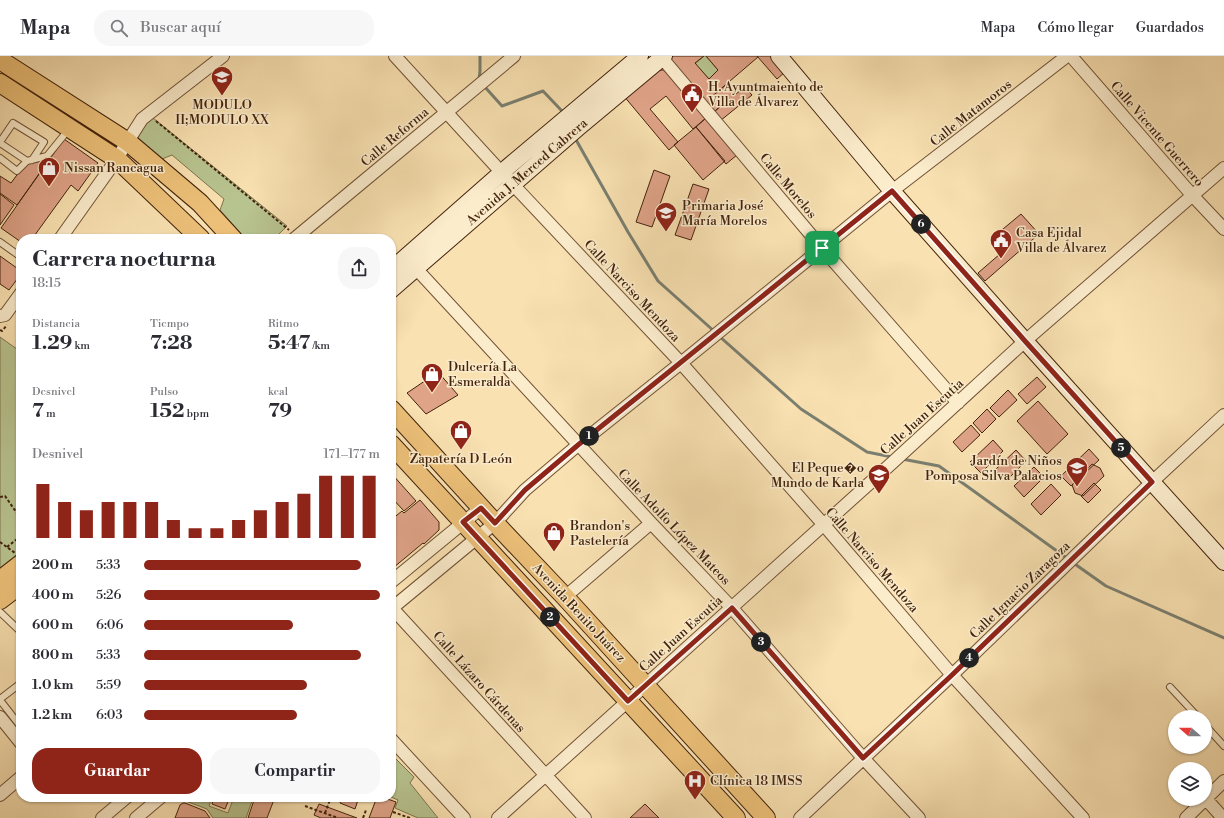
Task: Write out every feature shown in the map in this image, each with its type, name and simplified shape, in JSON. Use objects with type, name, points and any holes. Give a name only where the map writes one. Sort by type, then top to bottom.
[{"type":"main road","points":[[0,60],[128,142],[200,203],[228,234]]},
{"type":"main road","points":[[3,85],[117,159],[195,234]]},
{"type":"main road","name":"Avenida Benito Juárez","points":[[396,414],[565,597],[766,818]]},
{"type":"main road","name":"Avenida Benito Juárez","points":[[396,449],[736,818]]},
{"type":"main road","points":[[0,580],[16,564]]},
{"type":"main road","points":[[0,600],[16,588]]},
{"type":"street","points":[[64,234],[117,159],[142,119],[223,56]]},
{"type":"street","name":"Calle Narciso Mendoza","points":[[395,56],[680,363],[824,525],[952,675],[1083,818]]},
{"type":"street","name":"Calle Reforma","points":[[301,234],[514,56]]},
{"type":"street","name":"Avenida J. Merced Cabrera","points":[[396,268],[411,263],[513,184],[640,56]]},
{"type":"street","points":[[778,56],[892,191],[1224,562]]},
{"type":"street","name":"Calle Matamoros","points":[[396,605],[495,523],[525,490],[578,445],[892,191],[1067,56]]},
{"type":"street","name":"Calle Vicente Guerrero","points":[[1071,56],[1192,195],[1224,229]]},
{"type":"street","name":"Avenida J. Merced Cabrera","points":[[396,283],[411,263],[502,173],[663,57]]},
{"type":"street","name":"Calle Morelos","points":[[663,57],[822,248],[958,403]]},
{"type":"street","name":"Calle Juan Escutia","points":[[498,818],[892,464],[1025,341],[1224,168]]},
{"type":"street","name":"Calle Adolfo López Mateos","points":[[411,263],[578,445],[732,608],[863,758],[919,818]]},
{"type":"street","points":[[3,315],[16,299]]},
{"type":"street","name":"Calle Ignacio Zaragoza","points":[[800,818],[1224,415]]},
{"type":"street","points":[[396,578],[481,508]]},
{"type":"street","points":[[565,597],[651,523]]},
{"type":"street","name":"Calle Lázaro Cárdenas","points":[[396,612],[585,818]]},
{"type":"street","points":[[0,717],[16,737]]},
{"type":"street","points":[[396,744],[464,818]]},
{"type":"street","points":[[0,795],[16,781]]},
{"type":"street","points":[[1212,793],[1224,782]]},
{"type":"street","points":[[102,818],[119,802]]},
{"type":"street","points":[[143,816],[156,802]]},
{"type":"street","points":[[1186,818],[1199,806]]},
{"type":"street","points":[[1212,806],[1223,818]]},
{"type":"lane","points":[[0,158],[17,171],[29,160],[44,142],[13,123],[0,142],[29,160],[47,156],[70,128]]},
{"type":"lane","points":[[0,242],[16,253]]},
{"type":"lane","points":[[0,612],[16,627]]},
{"type":"lane","points":[[16,687],[0,700],[16,721]]},
{"type":"lane","points":[[1170,687],[1191,710]]},
{"type":"lane","points":[[1212,733],[1224,746]]},
{"type":"path","points":[[154,119],[291,234]]},
{"type":"path","points":[[0,496],[5,496],[16,512]]},
{"type":"path","points":[[7,547],[16,540]]},
{"type":"path","points":[[0,542],[16,556]]},
{"type":"path","points":[[325,813],[329,802]]},
{"type":"path","points":[[305,806],[338,818]]},
{"type":"path","points":[[363,818],[366,810]]},
{"type":"path","points":[[393,812],[410,818]]},
{"type":"green space","points":[[706,56],[718,70],[709,79],[695,64]]},
{"type":"green space","points":[[153,118],[287,226],[279,234],[242,234],[220,210],[224,199],[172,155],[162,159],[138,140],[140,129]]},
{"type":"green space","points":[[0,337],[16,348],[16,555],[0,568]]},
{"type":"green space","points":[[396,759],[414,777],[410,783],[438,818],[418,818],[395,808],[398,800],[396,799]]},
{"type":"green space","points":[[188,802],[210,802],[209,806],[228,813],[232,802],[252,802],[246,818],[213,818],[207,809]]},
{"type":"building","points":[[672,56],[704,56],[695,63],[709,79],[718,70],[706,56],[758,57],[709,99],[713,103],[719,99],[723,104],[713,113],[668,59]]},
{"type":"building","points":[[757,56],[771,56],[785,72],[777,79]]},
{"type":"building","name":"H. Ayuntmaiento de Villa de Álvarez","points":[[654,70],[664,70],[706,118],[693,129],[666,96],[650,109],[678,142],[669,150],[623,95]]},
{"type":"building","points":[[727,84],[736,94],[745,87],[752,95],[720,121],[713,113],[723,104],[719,99],[713,103],[709,99]]},
{"type":"building","points":[[706,118],[737,155],[726,164],[696,127]]},
{"type":"building","points":[[696,127],[725,161],[703,180],[674,145]]},
{"type":"building","name":"Nissan Rancagua","points":[[64,139],[98,163],[78,191],[71,185],[36,234],[16,234],[16,238],[1,228]]},
{"type":"building","points":[[42,161],[46,164],[17,205],[0,193],[0,176],[11,183],[25,164]]},
{"type":"building","points":[[654,170],[670,176],[652,227],[636,222]]},
{"type":"building","points":[[693,184],[709,189],[691,240],[675,235]]},
{"type":"building","points":[[0,194],[14,205],[0,225]]},
{"type":"building","name":"Casa Ejidal Villa de Álvarez","points":[[1021,214],[1039,234],[985,281],[978,273],[1008,247],[997,234]]},
{"type":"building","points":[[0,256],[16,267],[16,281],[9,290],[0,284]]},
{"type":"building","name":"Dulcería La Esmeralda","points":[[438,372],[458,395],[426,414],[407,393]]},
{"type":"building","points":[[1037,377],[1046,387],[1027,404],[1018,394]]},
{"type":"building","points":[[1008,390],[1017,400],[999,417],[990,408]]},
{"type":"building","points":[[1038,401],[1068,434],[1047,454],[1017,421]]},
{"type":"building","points":[[987,409],[996,419],[982,433],[973,423]]},
{"type":"building","points":[[971,425],[980,435],[962,452],[953,442]]},
{"type":"building","points":[[993,440],[1003,451],[981,473],[970,462]]},
{"type":"building","points":[[1089,449],[1099,460],[1071,486],[1061,476]]},
{"type":"building","points":[[1016,450],[1026,461],[1006,481],[995,470]]},
{"type":"building","points":[[1092,464],[1100,468],[1104,476],[1083,496],[1075,493],[1072,485]]},
{"type":"building","points":[[1034,467],[1044,477],[1024,497],[1014,486]]},
{"type":"building","points":[[396,479],[416,501],[404,511],[396,502]]},
{"type":"building","points":[[1094,483],[1101,490],[1088,503],[1081,496]]},
{"type":"building","points":[[1051,484],[1061,495],[1041,515],[1031,504]]},
{"type":"building","points":[[420,500],[439,522],[439,530],[424,544],[423,543],[396,566],[396,516],[402,511],[404,513]]},
{"type":"building","points":[[213,802],[228,802],[225,809],[212,804]]},
{"type":"building","points":[[253,802],[273,802],[267,818],[248,818]]},
{"type":"building","points":[[340,802],[357,802],[355,809]]},
{"type":"building","points":[[375,802],[396,802],[390,818],[369,818]]},
{"type":"building","points":[[183,803],[205,811],[210,818],[175,818],[180,805]]},
{"type":"building","points":[[319,804],[357,818],[321,818],[314,815]]},
{"type":"building","points":[[645,804],[659,818],[630,818]]},
{"type":"waterway","points":[[479,80],[480,56]]},
{"type":"waterway","points":[[484,86],[502,106],[543,91],[564,115]]},
{"type":"waterway","points":[[575,138],[628,232],[658,281],[715,332]]},
{"type":"waterway","points":[[719,336],[801,409],[867,452],[892,457]]},
{"type":"waterway","points":[[902,459],[939,466],[1068,559]]},
{"type":"waterway","points":[[1072,562],[1106,586],[1224,638]]},
{"type":"place","name":"MODULO II;MODULO XX","points":[[222,96]]},
{"type":"place","name":"H. Ayuntmaiento de Villa de Álvarez","points":[[692,114]]},
{"type":"place","name":"Nissan Rancagua","points":[[49,188]]},
{"type":"place","name":"Primaria José María Morelos","points":[[666,232]]},
{"type":"place","name":"Casa Ejidal Villa de Álvarez","points":[[1001,260]]},
{"type":"place","name":"Dulcería La Esmeralda","points":[[432,394]]},
{"type":"place","name":"Zapatería D León","points":[[461,450]]},
{"type":"place","name":"Jardín de Niños Pomposa Silva Palacios","points":[[1077,488]]},
{"type":"place","name":"El Peque�o Mundo de Karla","points":[[879,494]]},
{"type":"place","name":"Brandon's Pastelería","points":[[554,552]]},
{"type":"place","name":"Clínica 18 IMSS","points":[[695,800]]},
{"type":"route","points":[[892,191],[1152,482],[952,675],[863,758],[732,608],[628,701],[463,522],[481,508],[495,523],[525,490],[578,445],[822,248],[892,191]]}]
